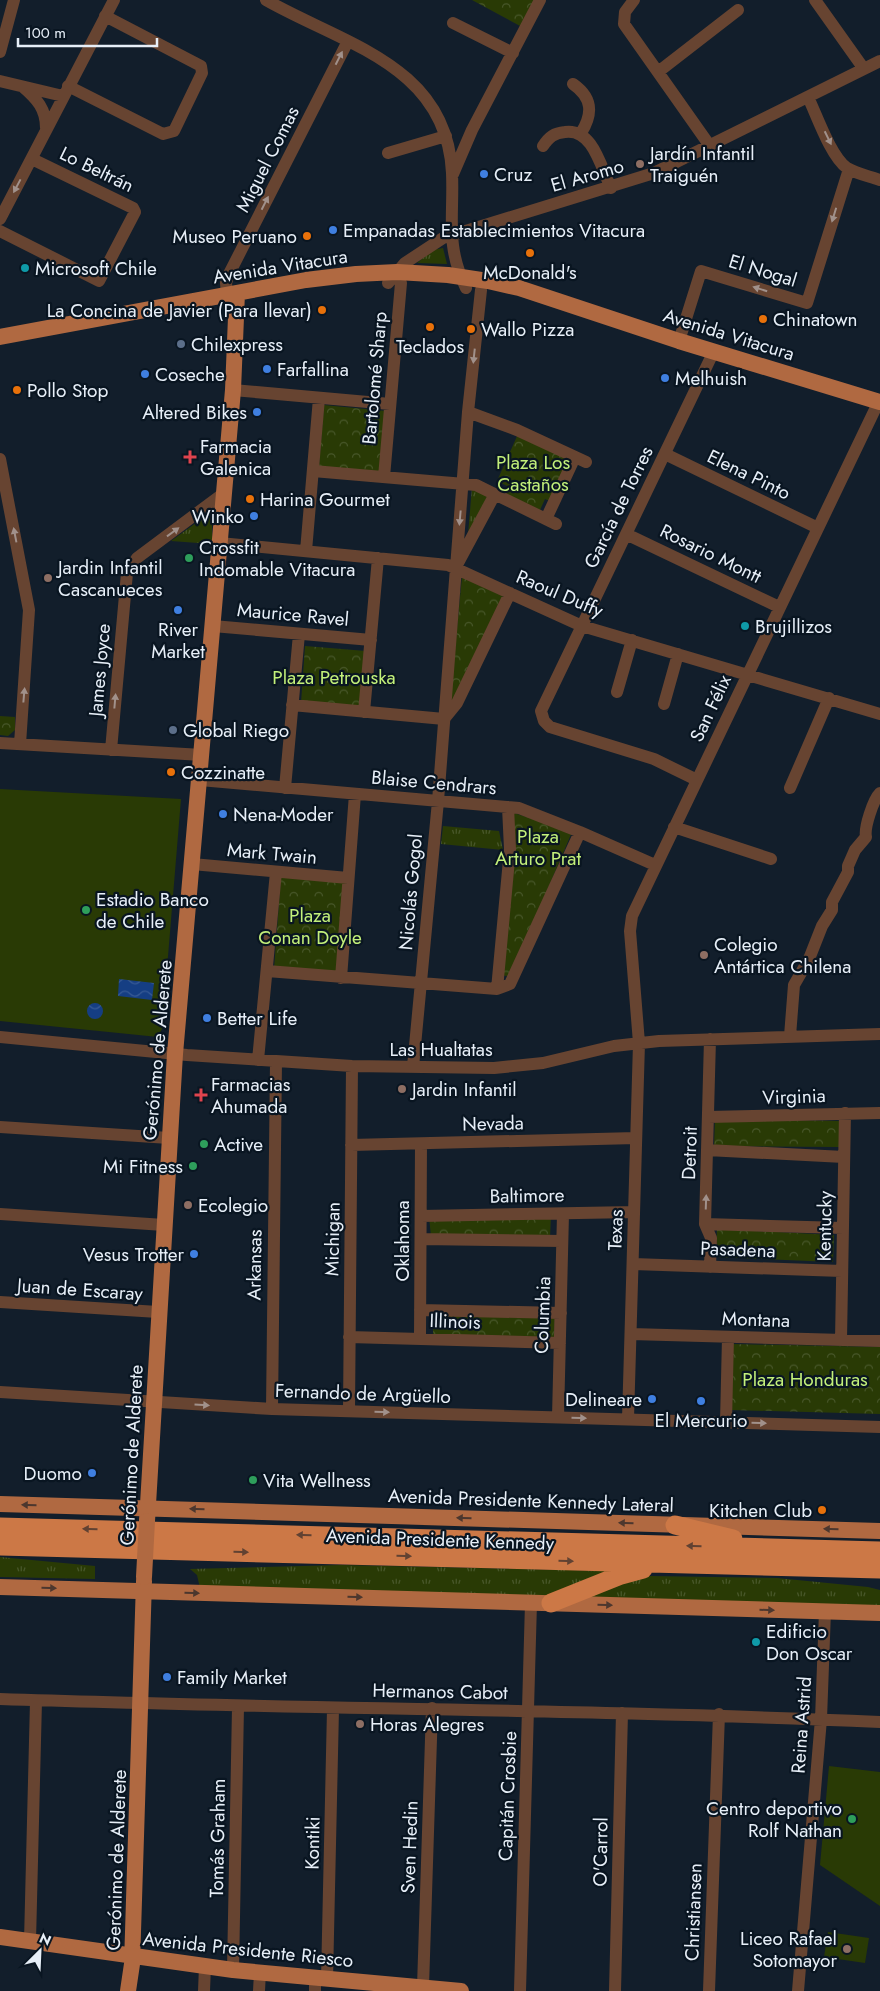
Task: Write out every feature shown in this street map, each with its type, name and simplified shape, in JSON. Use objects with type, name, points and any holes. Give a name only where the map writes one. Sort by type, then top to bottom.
[{"type":"highway","points":[[675,1525],[778,1548]]},
{"type":"highway","name":"Avenida Presidente Kennedy","points":[[0,1526],[880,1551]]},
{"type":"highway","name":"Avenida Presidente Kennedy","points":[[0,1546],[880,1568]]},
{"type":"highway","points":[[551,1603],[621,1575],[647,1568],[679,1564]]},
{"type":"highway","points":[[797,1567],[880,1582]]},
{"type":"main road","name":"Avenida Vitacura","points":[[0,348],[336,276],[395,279],[519,288],[679,341],[879,401]]},
{"type":"main road","name":"Avenida Vitacura","points":[[469,285],[566,305]]},
{"type":"main road","name":"Avenida Vitacura","points":[[0,337],[233,297]]},
{"type":"main road","name":"Gerónimo de Alderete","points":[[128,1991],[132,1956],[142,1704],[144,1584],[158,1312],[175,1054],[233,390],[233,297]]},
{"type":"main road","name":"Avenida Presidente Kennedy Lateral","points":[[0,1504],[147,1514],[880,1531]]},
{"type":"main road","points":[[0,1587],[144,1584],[532,1603],[880,1613]]},
{"type":"main road","name":"Avenida Presidente Riesco","points":[[0,1937],[233,1970],[260,1972],[319,1982],[462,1991]]},
{"type":"street","points":[[0,52],[14,0]]},
{"type":"street","name":"Lo Beltrán","points":[[0,219],[114,0]]},
{"type":"street","points":[[452,175],[472,130],[540,0]]},
{"type":"street","points":[[634,0],[624,12],[624,24],[710,146]]},
{"type":"street","points":[[815,0],[864,69]]},
{"type":"street","name":"Nicolás Gogol","points":[[271,1],[385,60],[413,83],[435,111],[447,138],[452,175],[451,234],[469,285],[468,412],[463,484],[438,801],[420,984],[414,1068]]},
{"type":"street","points":[[658,72],[738,10]]},
{"type":"street","points":[[0,81],[65,91],[163,134],[174,131],[202,73],[201,66],[105,16]]},
{"type":"street","points":[[453,23],[513,53]]},
{"type":"street","name":"Miguel Comas","points":[[233,297],[226,283],[229,274],[348,41]]},
{"type":"street","name":"El Aromo","points":[[395,279],[423,250],[451,234],[610,188],[654,173],[880,61]]},
{"type":"street","points":[[574,84],[582,90],[590,107],[589,118],[581,134]]},
{"type":"street","points":[[23,86],[35,97],[45,112],[46,131]]},
{"type":"street","points":[[808,97],[835,154],[848,169],[880,180]]},
{"type":"street","points":[[388,153],[447,138],[460,137],[472,130]]},
{"type":"street","points":[[542,146],[556,133],[572,130],[581,134],[591,145],[610,188]]},
{"type":"street","name":"Lo Beltrán","points":[[0,231],[99,281],[135,212],[133,208],[32,159]]},
{"type":"street","name":"El Nogal","points":[[679,341],[701,271],[806,304],[848,169]]},
{"type":"street","name":"Bartolomé Sharp","points":[[384,477],[390,404],[395,279]]},
{"type":"street","name":"García de Torres","points":[[696,780],[654,759],[550,727],[544,721],[542,708],[714,351]]},
{"type":"street","points":[[233,390],[390,404]]},
{"type":"street","points":[[306,551],[319,398]]},
{"type":"street","name":"San Félix","points":[[639,1043],[630,931],[636,906],[879,401]]},
{"type":"street","points":[[313,471],[476,485],[551,522],[580,460],[517,430],[468,412]]},
{"type":"street","name":"Elena Pinto","points":[[665,454],[818,528]]},
{"type":"street","points":[[0,460],[29,610],[30,628],[20,744]]},
{"type":"street","name":"James Joyce","points":[[111,750],[127,573],[137,558],[203,511],[224,493]]},
{"type":"street","name":"Nicolás Gogol","points":[[456,567],[473,540],[495,494]]},
{"type":"street","points":[[203,511],[223,510]]},
{"type":"street","name":"Rosario Montt","points":[[626,534],[780,607]]},
{"type":"street","name":"Raoul Duffy","points":[[220,544],[441,564],[456,567],[582,626],[880,714]]},
{"type":"street","points":[[364,712],[378,558]]},
{"type":"street","points":[[292,706],[444,719],[457,703],[510,593]]},
{"type":"street","name":"Maurice Ravel","points":[[213,626],[371,640]]},
{"type":"street","points":[[285,788],[299,634]]},
{"type":"street","points":[[617,692],[632,640]]},
{"type":"street","points":[[664,704],[678,654]]},
{"type":"street","points":[[790,788],[829,698]]},
{"type":"street","points":[[0,743],[202,756]]},
{"type":"street","name":"Blaise Cendrars","points":[[200,780],[519,808],[580,832],[655,866]]},
{"type":"street","points":[[872,815],[871,809],[880,793]]},
{"type":"street","points":[[341,978],[355,794]]},
{"type":"street","points":[[794,1036],[792,993],[819,931],[832,910],[833,898],[848,872],[848,866],[855,850],[866,837],[865,831],[872,815],[880,804]]},
{"type":"street","points":[[497,989],[510,849],[508,807]]},
{"type":"street","points":[[674,827],[771,859]]},
{"type":"street","points":[[267,971],[497,989],[510,984],[580,832]]},
{"type":"street","name":"Mark Twain","points":[[192,864],[348,878]]},
{"type":"street","points":[[258,1060],[276,872]]},
{"type":"street","name":"Las Hualtatas","points":[[0,1037],[276,1062],[414,1068],[525,1066],[639,1043],[710,1038],[880,1034]]},
{"type":"street","name":"Detroit","points":[[710,1038],[705,1224],[711,1238],[710,1267]]},
{"type":"street","name":"Texas","points":[[628,1419],[639,1043]]},
{"type":"street","name":"Arkansas","points":[[272,1409],[276,1062]]},
{"type":"street","name":"Michigan","points":[[348,1411],[352,1066]]},
{"type":"street","name":"Kentucky","points":[[841,1340],[845,1113]]},
{"type":"street","name":"Virginia","points":[[708,1117],[880,1113]]},
{"type":"street","points":[[0,1127],[169,1138]]},
{"type":"street","name":"Nevada","points":[[351,1145],[636,1138]]},
{"type":"street","name":"Oklahoma","points":[[420,1338],[421,1144]]},
{"type":"street","points":[[707,1150],[844,1157]]},
{"type":"street","name":"Baltimore","points":[[421,1216],[634,1212]]},
{"type":"street","points":[[0,1214],[164,1225]]},
{"type":"street","name":"Columbia","points":[[558,1417],[563,1214]]},
{"type":"street","points":[[705,1224],[842,1228]]},
{"type":"street","points":[[421,1239],[562,1241]]},
{"type":"street","name":"Pasadena","points":[[633,1264],[842,1271]]},
{"type":"street","name":"Juan de Escaray","points":[[0,1302],[158,1312]]},
{"type":"street","points":[[420,1310],[560,1313]]},
{"type":"street","name":"Montana","points":[[631,1334],[880,1341]]},
{"type":"street","name":"Illinois","points":[[349,1337],[560,1343]]},
{"type":"street","points":[[726,1422],[728,1337]]},
{"type":"street","name":"Fernando de Argüello","points":[[0,1392],[272,1409],[880,1426]]},
{"type":"street","name":"Capitán Crosbie","points":[[520,1991],[532,1603]]},
{"type":"street","name":"Reina Astrid","points":[[798,1991],[821,1719],[826,1611]]},
{"type":"street","name":"Hermanos Cabot","points":[[0,1699],[333,1709],[432,1708],[719,1714],[880,1722]]},
{"type":"street","points":[[30,1941],[36,1700]]},
{"type":"street","name":"Tomás Graham","points":[[233,1970],[238,1707]]},
{"type":"street","name":"Sven Hedin","points":[[423,1988],[432,1708]]},
{"type":"street","name":"Kontiki","points":[[319,1982],[333,1709]]},
{"type":"street","name":"O'Carrol","points":[[615,1991],[622,1713]]},
{"type":"street","name":"Christiansen","points":[[709,1991],[719,1714]]},
{"type":"street","points":[[204,1991],[205,1966]]},
{"type":"street","points":[[259,1991],[260,1972]]},
{"type":"green space","points":[[472,0],[536,0],[522,27]]},
{"type":"green space","points":[[443,248],[447,264],[417,263],[433,250]]},
{"type":"green space","points":[[324,405],[386,411],[380,472],[319,466]]},
{"type":"green space","name":"Plaza Los Castaños","points":[[518,434],[571,459],[552,502],[545,499],[540,510],[504,494],[507,486],[497,481]]},
{"type":"green space","points":[[472,487],[488,495],[468,535]]},
{"type":"green space","points":[[212,514],[212,544],[171,541],[207,515]]},
{"type":"green space","points":[[462,577],[503,596],[449,710]]},
{"type":"green space","name":"Plaza Petrouska","points":[[305,646],[366,651],[362,707],[301,703]]},
{"type":"green space","points":[[0,716],[15,717],[15,730],[8,736],[0,735]]},
{"type":"green space","name":"Estadio Banco de Chile","points":[[0,789],[181,799],[162,1029],[158,1037],[0,1021]]},
{"type":"green space","name":"Plaza Arturo Prat","points":[[508,811],[572,832],[510,977],[502,975]]},
{"type":"green space","points":[[443,826],[499,831],[503,850],[441,844]]},
{"type":"green space","name":"Plaza Conan Doyle","points":[[281,877],[346,882],[338,974],[274,969]]},
{"type":"green space","points":[[715,1119],[842,1121],[842,1147],[714,1146]]},
{"type":"green space","points":[[551,1215],[550,1238],[431,1236],[429,1217]]},
{"type":"green space","points":[[717,1229],[834,1235],[833,1262],[716,1257]]},
{"type":"green space","points":[[433,1312],[555,1315],[554,1341],[433,1336]]},
{"type":"green space","name":"Plaza Honduras","points":[[732,1344],[880,1347],[880,1414],[730,1410]]},
{"type":"green space","points":[[0,1557],[95,1566],[95,1579],[0,1577]]},
{"type":"green space","points":[[341,1565],[617,1571],[548,1598],[200,1588],[197,1575],[190,1569]]},
{"type":"green space","points":[[650,1576],[777,1578],[868,1587],[880,1590],[880,1607],[575,1600],[628,1580]]},
{"type":"green space","name":"Centro deportivo Rolf Nathan","points":[[829,1766],[880,1772],[880,1906],[820,1865]]},
{"type":"green space","points":[[828,1932],[869,1938],[865,1963],[824,1957]]},
{"type":"water","points":[[119,979],[154,983],[152,1000],[118,996]]},
{"type":"water","points":[[92,1003],[98,1003],[103,1008],[101,1017],[92,1019],[87,1014],[87,1008]]},
{"type":"place","name":"Jardín Infantil Traiguén","points":[[640,164]]},
{"type":"place","name":"Cruz","points":[[484,174]]},
{"type":"place","name":"Empanadas Establecimientos Vitacura","points":[[333,230]]},
{"type":"place","name":"Museo Peruano","points":[[307,236]]},
{"type":"place","name":"McDonald's","points":[[530,253]]},
{"type":"place","name":"Microsoft Chile","points":[[25,268]]},
{"type":"place","name":"La Concina de Javier (Para llevar)","points":[[322,310]]},
{"type":"place","name":"Chinatown","points":[[763,319]]},
{"type":"place","name":"Teclados","points":[[430,327]]},
{"type":"place","name":"Wallo Pizza","points":[[471,329]]},
{"type":"place","name":"Chilexpress","points":[[181,344]]},
{"type":"place","name":"Farfallina","points":[[267,369]]},
{"type":"place","name":"Coseche","points":[[145,374]]},
{"type":"place","name":"Melhuish","points":[[665,378]]},
{"type":"place","name":"Pollo Stop","points":[[17,390]]},
{"type":"place","name":"Altered Bikes","points":[[257,412]]},
{"type":"place","name":"Farmacia Galenica","points":[[190,457]]},
{"type":"place","name":"Harina Gourmet","points":[[250,499]]},
{"type":"place","name":"Winko","points":[[254,516]]},
{"type":"place","name":"Crossfit Indomable Vitacura","points":[[189,558]]},
{"type":"place","name":"Jardin Infantil Cascanueces","points":[[48,578]]},
{"type":"place","name":"River Market","points":[[178,610]]},
{"type":"place","name":"Brujillizos","points":[[745,626]]},
{"type":"place","name":"Global Riego","points":[[173,730]]},
{"type":"place","name":"Cozzinatte","points":[[171,772]]},
{"type":"place","name":"Nena-Moder","points":[[223,814]]},
{"type":"place","name":"Estadio Banco de Chile","points":[[86,910]]},
{"type":"place","name":"Colegio Antártica Chilena","points":[[704,955]]},
{"type":"place","name":"Better Life","points":[[207,1018]]},
{"type":"place","name":"Jardin Infantil","points":[[402,1089]]},
{"type":"place","name":"Farmacias Ahumada","points":[[201,1095]]},
{"type":"place","name":"Active","points":[[204,1144]]},
{"type":"place","name":"Mi Fitness","points":[[193,1166]]},
{"type":"place","name":"Ecolegio","points":[[188,1205]]},
{"type":"place","name":"Vesus Trotter","points":[[194,1254]]},
{"type":"place","name":"Delineare","points":[[652,1399]]},
{"type":"place","name":"El Mercurio","points":[[701,1401]]},
{"type":"place","name":"Duomo","points":[[92,1473]]},
{"type":"place","name":"Vita Wellness","points":[[253,1480]]},
{"type":"place","name":"Kitchen Club","points":[[822,1510]]},
{"type":"place","name":"Edificio Don Oscar","points":[[756,1642]]},
{"type":"place","name":"Family Market","points":[[167,1677]]},
{"type":"place","name":"Horas Alegres","points":[[360,1724]]},
{"type":"place","name":"Centro deportivo Rolf Nathan","points":[[852,1819]]},
{"type":"place","name":"Liceo Rafael Sotomayor","points":[[847,1949]]}]
